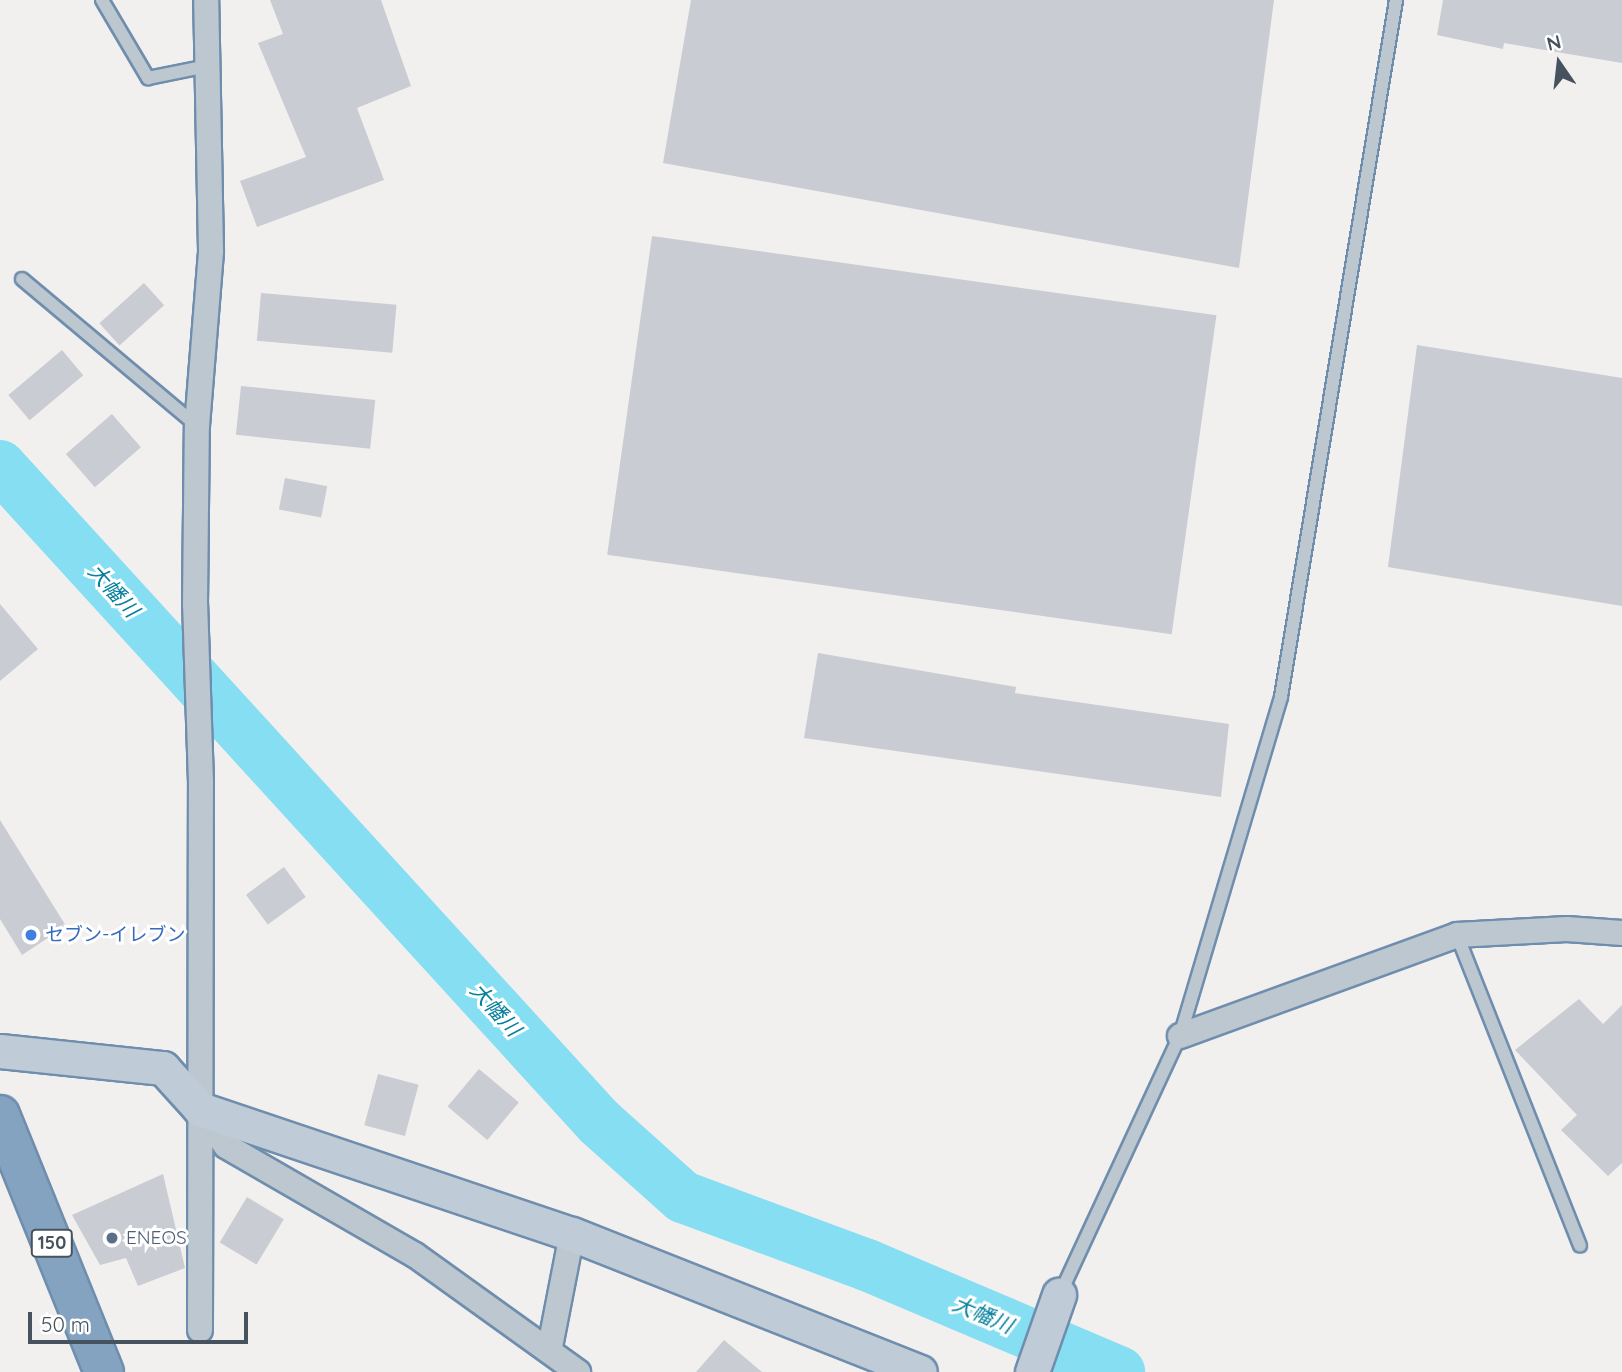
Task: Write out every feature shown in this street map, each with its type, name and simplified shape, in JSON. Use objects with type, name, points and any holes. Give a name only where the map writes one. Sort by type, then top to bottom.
[{"type":"highway","name":"150","points":[[0,1115],[104,1372]]},
{"type":"street","points":[[200,1330],[201,782],[195,604],[197,426],[211,251],[206,0]]},
{"type":"street","points":[[1180,1036],[1457,935],[1567,929],[1622,933]]},
{"type":"street","points":[[0,1051],[163,1068],[200,1110],[226,1146],[415,1255],[550,1347],[578,1372]]},
{"type":"street","points":[[200,1110],[572,1234],[920,1372]]},
{"type":"street","points":[[550,1347],[572,1234]]},
{"type":"street","points":[[1032,1372],[1059,1295]]},
{"type":"lane","points":[[102,0],[148,78],[207,66]]},
{"type":"lane","points":[[1059,1295],[1180,1036],[1281,697],[1396,0]]},
{"type":"lane","points":[[22,279],[197,426]]},
{"type":"lane","points":[[1457,935],[1580,1246]]},
{"type":"building","points":[[270,0],[381,0],[411,86],[357,108],[384,180],[257,227],[240,181],[306,157],[258,43],[283,34]]},
{"type":"building","points":[[691,0],[1274,0],[1239,268],[663,163]]},
{"type":"building","points":[[1443,0],[1622,0],[1622,63],[1504,43],[1503,49],[1437,35]]},
{"type":"building","points":[[652,236],[1216,315],[1172,634],[607,555]]},
{"type":"building","points":[[144,283],[164,305],[119,345],[99,323]]},
{"type":"building","points":[[261,293],[396,305],[392,353],[257,341]]},
{"type":"building","points":[[1417,345],[1622,378],[1622,606],[1388,567]]},
{"type":"building","points":[[62,350],[83,375],[30,420],[8,395]]},
{"type":"building","points":[[241,386],[375,400],[370,449],[236,435]]},
{"type":"building","points":[[112,414],[141,447],[95,487],[66,454]]},
{"type":"building","points":[[285,478],[327,486],[321,518],[279,509]]},
{"type":"building","points":[[0,604],[38,649],[0,681]]},
{"type":"building","points":[[818,653],[1016,687],[1015,693],[1229,724],[1221,797],[804,738]]},
{"type":"building","points":[[0,820],[66,926],[22,955],[0,919]]},
{"type":"building","points":[[284,867],[306,897],[268,925],[246,895]]},
{"type":"building","points":[[1579,999],[1603,1024],[1622,1005],[1622,1163],[1608,1176],[1561,1130],[1577,1115],[1515,1050]]},
{"type":"building","points":[[479,1069],[519,1102],[487,1140],[448,1107]]},
{"type":"building","points":[[378,1074],[419,1085],[405,1136],[364,1125]]},
{"type":"building","points":[[163,1174],[185,1268],[138,1286],[126,1258],[100,1265],[72,1215]]},
{"type":"building","points":[[247,1197],[284,1219],[257,1265],[220,1242]]},
{"type":"building","points":[[724,1340],[762,1372],[696,1372]]},
{"type":"waterway","name":"大幡川","points":[[0,466],[599,1122],[683,1197],[867,1265],[1119,1372]]},
{"type":"place","name":"セブン-イレブン","points":[[31,935]]},
{"type":"place","name":"ENEOS","points":[[112,1238]]}]
